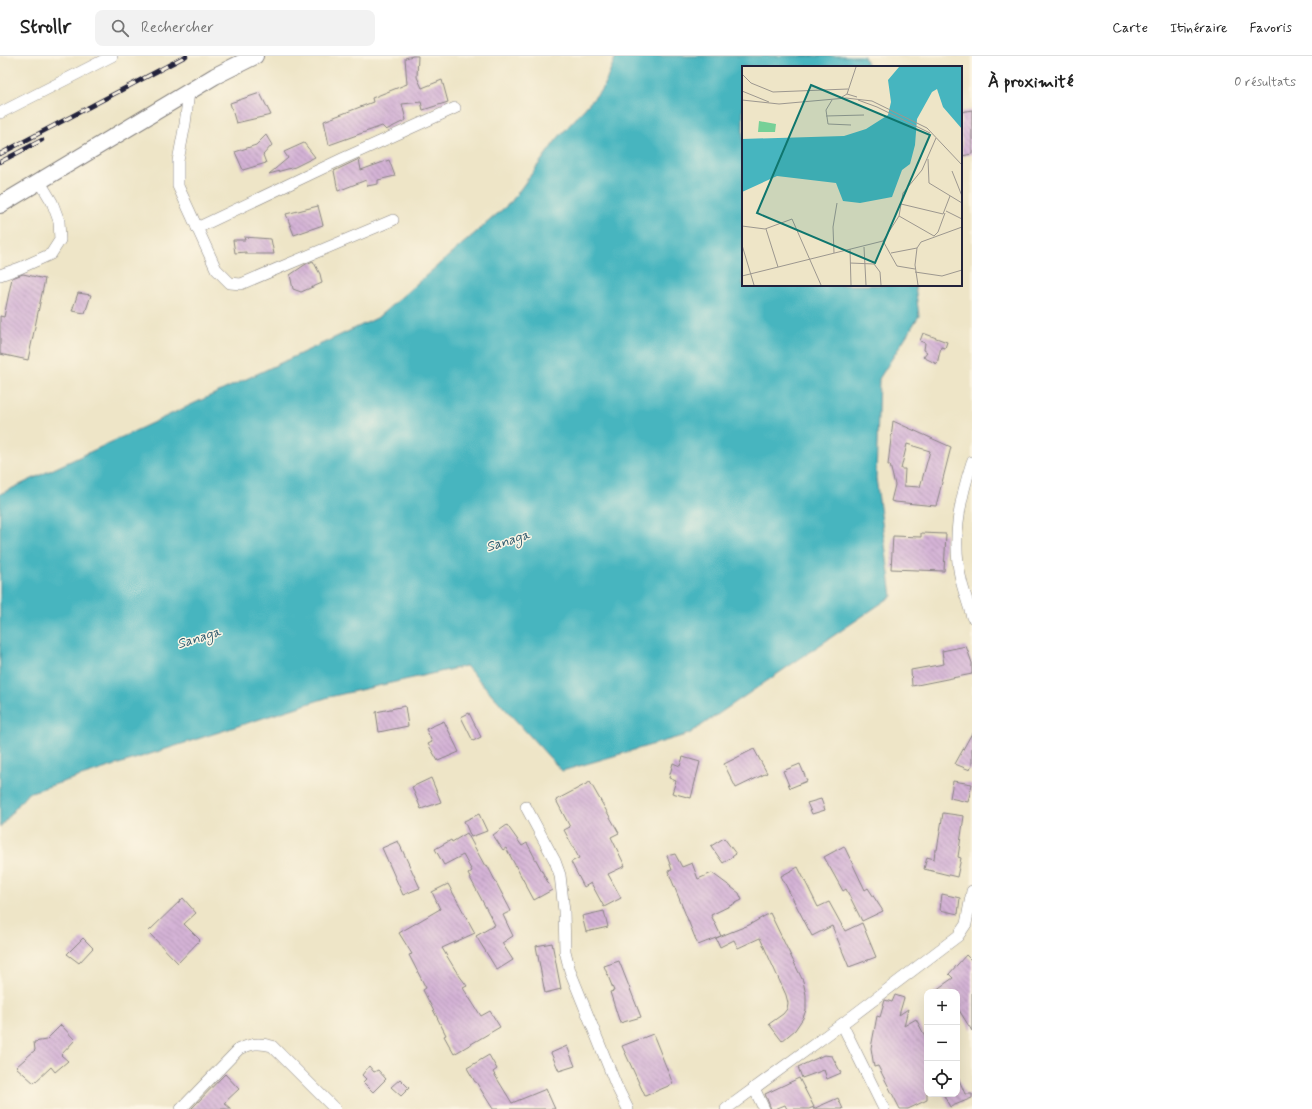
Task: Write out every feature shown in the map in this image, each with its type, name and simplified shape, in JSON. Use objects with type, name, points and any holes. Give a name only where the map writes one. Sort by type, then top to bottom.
[{"type":"highway","points":[[0,205],[189,92],[249,58]]},
{"type":"street","points":[[0,113],[112,56]]},
{"type":"street","points":[[189,92],[178,160],[178,186],[216,269],[230,283],[241,284],[393,220]]},
{"type":"street","points":[[196,228],[342,158],[455,108]]},
{"type":"street","points":[[0,275],[51,254],[60,240],[59,221],[52,202],[40,182]]},
{"type":"street","points":[[972,462],[961,499],[956,540],[962,583],[972,617]]},
{"type":"street","points":[[526,807],[555,861],[560,875],[563,898],[565,952],[573,980],[616,1085],[628,1109]]},
{"type":"street","points":[[726,1109],[952,941],[962,931],[968,916],[972,891]]},
{"type":"street","points":[[962,931],[972,937]]},
{"type":"street","points":[[842,1024],[884,1109]]},
{"type":"street","points":[[181,1109],[239,1049],[248,1045],[261,1043],[272,1046],[335,1109]]},
{"type":"street","points":[[754,1088],[764,1109]]},
{"type":"water","name":"Sanaga","points":[[616,56],[864,56],[868,66],[742,66],[742,286],[915,286],[919,316],[879,379],[876,478],[892,596],[689,734],[562,771],[466,666],[329,697],[28,793],[0,827],[0,494],[377,318],[511,202],[557,139],[603,88]]},
{"type":"building","points":[[418,56],[417,77],[422,88],[442,80],[448,102],[423,110],[421,102],[402,104],[406,120],[386,130],[382,126],[329,145],[324,121],[373,102],[372,98],[407,84],[405,58]]},
{"type":"building","points":[[260,93],[271,115],[236,123],[230,103]]},
{"type":"building","points":[[972,110],[972,154],[962,156],[962,143],[962,112]]},
{"type":"building","points":[[266,135],[272,145],[263,155],[266,163],[243,170],[235,152],[256,145]]},
{"type":"building","points":[[304,143],[315,157],[295,167],[269,174],[288,158],[284,152]]},
{"type":"building","points":[[359,159],[361,170],[389,160],[395,176],[378,180],[378,184],[367,186],[366,180],[338,191],[334,171]]},
{"type":"building","points":[[318,206],[323,225],[294,235],[286,214]]},
{"type":"building","points":[[244,237],[271,239],[274,254],[246,254],[246,252],[235,253],[233,240],[245,240]]},
{"type":"building","points":[[313,261],[320,274],[322,283],[301,292],[293,289],[290,275]]},
{"type":"building","points":[[23,274],[45,279],[28,360],[0,354],[0,316],[4,317],[12,278]]},
{"type":"building","points":[[78,293],[91,295],[85,313],[72,311]]},
{"type":"building","points":[[923,333],[947,342],[945,348],[941,347],[937,364],[923,357],[927,352],[924,350],[925,343],[920,341]]},
{"type":"building","points":[[893,421],[951,447],[936,506],[891,501],[895,485],[890,465],[888,465]],"holes":[[[907,444],[930,451],[920,487],[904,486],[905,469],[901,469]]]},
{"type":"building","points":[[921,533],[946,534],[944,571],[891,569],[893,536],[921,537]]},
{"type":"building","points":[[966,646],[972,663],[972,674],[912,686],[911,670],[944,664],[942,651]]},
{"type":"building","points":[[405,706],[408,726],[379,732],[376,712]]},
{"type":"building","points":[[469,713],[481,737],[473,741],[461,717]]},
{"type":"building","points":[[444,721],[459,752],[438,761],[428,744],[432,742],[426,729]]},
{"type":"building","points":[[972,733],[972,765],[970,770],[955,764]]},
{"type":"building","points":[[754,749],[767,773],[736,788],[724,764]]},
{"type":"building","points":[[683,757],[700,762],[691,798],[672,793],[676,781],[669,778],[673,763],[680,766]]},
{"type":"building","points":[[800,764],[807,781],[790,788],[783,771]]},
{"type":"building","points":[[431,778],[441,802],[421,809],[412,787]]},
{"type":"building","points":[[953,781],[972,784],[968,802],[950,798]]},
{"type":"building","points":[[590,782],[619,833],[611,837],[625,866],[608,874],[621,898],[604,907],[591,883],[584,887],[571,862],[579,858],[564,830],[570,827],[556,800]]},
{"type":"building","points":[[821,799],[825,810],[812,814],[807,803]]},
{"type":"building","points":[[943,813],[964,816],[958,857],[961,858],[957,877],[924,869],[927,857],[934,859],[935,850],[937,850]]},
{"type":"building","points":[[479,814],[487,831],[471,837],[464,821]]},
{"type":"building","points":[[507,825],[522,846],[527,843],[552,890],[534,900],[506,848],[503,850],[493,835]]},
{"type":"building","points":[[467,833],[485,866],[487,865],[511,911],[503,915],[513,936],[502,943],[513,960],[497,970],[476,936],[495,925],[468,874],[472,871],[463,855],[444,865],[435,849],[451,840],[452,842]]},
{"type":"building","points":[[724,838],[736,854],[723,863],[711,846]]},
{"type":"building","points":[[398,841],[420,888],[403,895],[382,848]]},
{"type":"building","points":[[844,846],[865,890],[868,888],[883,911],[862,921],[846,889],[843,891],[824,857]]},
{"type":"building","points":[[675,854],[682,867],[692,863],[698,879],[712,873],[739,893],[742,900],[711,915],[721,936],[698,945],[668,871],[672,870],[667,856]]},
{"type":"building","points":[[798,867],[818,907],[829,902],[845,931],[862,923],[876,957],[849,967],[832,926],[812,936],[781,876]]},
{"type":"building","points":[[448,884],[475,933],[442,948],[467,986],[463,988],[481,1016],[490,1011],[500,1027],[454,1054],[423,990],[426,988],[409,955],[412,954],[399,933],[440,909],[432,892]]},
{"type":"building","points":[[942,894],[960,898],[958,914],[940,910]]},
{"type":"building","points":[[183,898],[196,913],[184,924],[200,940],[178,963],[148,932]]},
{"type":"building","points":[[604,911],[608,927],[586,932],[582,916]]},
{"type":"building","points":[[770,913],[803,981],[806,995],[806,1010],[803,1018],[795,1030],[782,1041],[769,1024],[783,1014],[787,1009],[788,1003],[786,995],[760,938],[738,948],[734,940],[720,947],[716,938],[749,925]]},
{"type":"building","points":[[83,938],[93,948],[79,963],[67,954]]},
{"type":"building","points":[[552,943],[561,989],[545,993],[536,946]]},
{"type":"building","points":[[966,955],[972,961],[972,1031],[960,1012],[960,989],[937,989],[953,978],[949,974]]},
{"type":"building","points":[[619,961],[641,1017],[620,1023],[610,992],[614,991],[604,966]]},
{"type":"building","points":[[895,995],[904,998],[899,1015],[908,1009],[904,1026],[916,1019],[924,1034],[924,1097],[927,1097],[927,1100],[908,1109],[900,1109],[878,1066],[874,1067],[871,1048],[877,1016],[880,1017],[885,1000],[892,1002]]},
{"type":"building","points":[[61,1025],[75,1040],[61,1055],[68,1061],[55,1072],[51,1067],[34,1083],[16,1067],[35,1050],[34,1042],[46,1040]]},
{"type":"building","points":[[653,1034],[673,1084],[645,1096],[622,1046]]},
{"type":"building","points":[[567,1046],[575,1066],[559,1071],[551,1053]]},
{"type":"building","points":[[489,1055],[497,1069],[493,1072],[512,1103],[546,1089],[555,1109],[493,1109],[467,1068]]},
{"type":"building","points":[[824,1055],[832,1056],[841,1073],[827,1079],[824,1070],[802,1078],[798,1067]]},
{"type":"building","points":[[369,1066],[374,1072],[378,1070],[386,1079],[373,1092],[363,1082],[366,1079],[362,1075]]},
{"type":"building","points":[[225,1074],[239,1089],[224,1103],[231,1109],[191,1109]]},
{"type":"building","points":[[799,1078],[814,1107],[809,1109],[787,1109],[785,1105],[771,1109],[765,1094]]},
{"type":"building","points":[[400,1079],[409,1088],[401,1096],[391,1087]]},
{"type":"building","points":[[960,1082],[965,1094],[972,1094],[972,1098],[950,1107],[945,1097],[960,1097]]},
{"type":"building","points":[[838,1098],[843,1109],[813,1109]]},
{"type":"railway","points":[[0,154],[186,56]]},
{"type":"railway","points":[[0,162],[42,140]]}]
